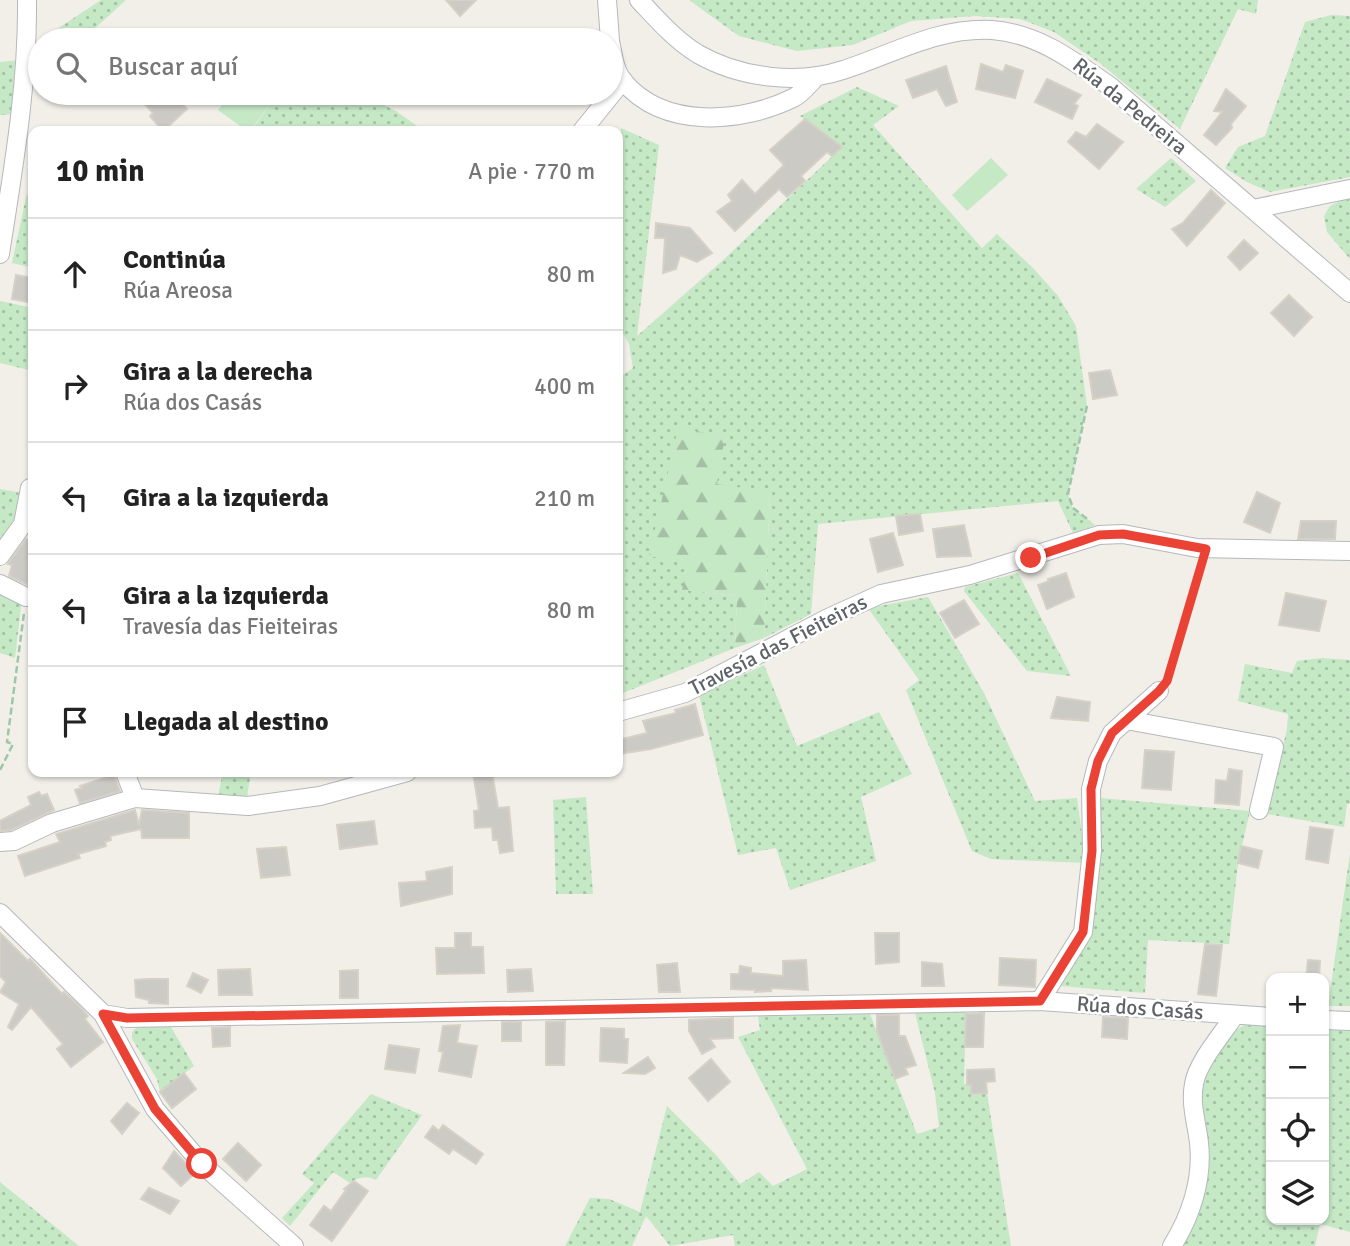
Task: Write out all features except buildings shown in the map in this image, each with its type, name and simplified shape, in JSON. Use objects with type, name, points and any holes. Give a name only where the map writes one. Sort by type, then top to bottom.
[{"type":"street","points":[[0,254],[13,173],[27,42],[27,0]]},
{"type":"street","points":[[607,0],[609,28]]},
{"type":"street","name":"Rúa da Pedreira","points":[[639,0],[671,34],[698,54],[732,69],[771,76],[817,76],[843,70],[918,41],[956,31],[993,30],[1030,38],[1070,58],[1111,88],[1350,293]]},
{"type":"street","points":[[623,80],[646,99],[669,111],[699,117],[729,117],[760,110],[796,97],[817,76]]},
{"type":"street","points":[[586,126],[603,105]]},
{"type":"street","points":[[1253,209],[1350,189]]},
{"type":"street","points":[[0,556],[23,524],[28,498]]},
{"type":"street","name":"Travesía das Fieiteiras","points":[[623,711],[685,693],[828,618],[881,594],[970,575],[1099,535],[1123,534],[1206,549],[1350,551]]},
{"type":"street","points":[[0,584],[26,597]]},
{"type":"street","points":[[1040,1001],[1083,932],[1092,851],[1091,789],[1098,761],[1112,733],[1159,691]]},
{"type":"street","points":[[1126,720],[1274,747],[1259,810]]},
{"type":"street","points":[[127,777],[135,798]]},
{"type":"street","points":[[0,842],[14,841],[52,822],[135,798],[248,806],[320,796],[389,777]]},
{"type":"street","points":[[0,913],[103,1014],[155,1109],[202,1164],[294,1246]]},
{"type":"street","name":"Rúa dos Casás","points":[[103,1014],[140,1017],[1040,1001],[1266,1017]]},
{"type":"street","points":[[1172,1246],[1191,1206],[1199,1174],[1193,1100],[1195,1077],[1235,1015]]},
{"type":"street","points":[[1329,1020],[1350,1021]]},
{"type":"path","points":[[1087,406],[1068,494],[1073,508],[1107,534]]},
{"type":"path","points":[[1159,691],[1167,681],[1206,549]]},
{"type":"path","points":[[0,769],[13,744],[7,742],[26,597]]},
{"type":"green space","points":[[101,0],[126,0],[95,28],[59,28]]},
{"type":"green space","points":[[689,0],[1258,0],[1256,14],[1238,9],[1180,129],[1101,64],[1054,32],[1020,19],[975,16],[911,21],[853,45],[797,51],[739,36]]},
{"type":"green space","points":[[1331,15],[1350,16],[1350,177],[1270,192],[1225,168],[1238,147],[1265,136],[1305,22]]},
{"type":"green space","points":[[20,60],[14,114],[0,115],[0,62]]},
{"type":"green space","points":[[857,87],[899,106],[873,125],[982,248],[997,234],[1058,296],[1076,326],[1087,406],[1068,494],[1073,508],[1095,525],[1073,533],[1058,501],[818,524],[811,614],[764,638],[770,492],[687,563],[683,590],[737,596],[735,648],[623,693],[623,375],[633,368],[629,344],[623,333],[623,129],[659,145],[637,336],[721,262],[842,147],[800,116]]},
{"type":"green space","points":[[222,105],[269,105],[254,126],[240,126],[218,110]]},
{"type":"green space","points":[[269,105],[384,105],[417,126],[255,126]]},
{"type":"green space","points":[[991,158],[1008,175],[967,211],[952,195]]},
{"type":"green space","points":[[1171,158],[1196,181],[1165,207],[1136,189]]},
{"type":"green space","points":[[28,194],[28,267],[12,263]]},
{"type":"green space","points":[[1350,196],[1350,259],[1327,232],[1324,216],[1330,206]]},
{"type":"green space","points":[[0,301],[28,307],[28,370],[0,363]]},
{"type":"green space","points":[[678,428],[725,436],[717,484],[770,492],[764,638],[735,648],[737,596],[682,590],[687,563],[649,556]]},
{"type":"green space","points":[[0,489],[22,493],[20,519],[0,543]]},
{"type":"green space","points":[[1018,573],[1071,676],[1027,671],[964,591],[965,587]]},
{"type":"green space","points":[[0,586],[22,598],[15,658],[0,653]]},
{"type":"green space","points":[[928,597],[984,693],[1035,801],[1077,798],[1086,863],[991,859],[972,851],[906,690],[919,680],[868,608]]},
{"type":"green space","points":[[1322,658],[1350,660],[1350,804],[1347,804],[1344,827],[1267,814],[1287,729],[1288,714],[1238,701],[1245,664],[1292,673],[1297,661]]},
{"type":"green space","points":[[764,665],[797,746],[879,712],[912,774],[861,797],[876,861],[790,890],[776,848],[738,855],[699,695]]},
{"type":"green space","points":[[222,777],[250,777],[247,796],[218,796]]},
{"type":"green space","points":[[586,797],[593,894],[556,894],[553,800]]},
{"type":"green space","points":[[1100,798],[1250,811],[1238,863],[1229,944],[1148,940],[1145,993],[1060,986],[1088,932]]},
{"type":"green space","points":[[1350,853],[1350,1006],[1329,1006]]},
{"type":"green space","points":[[966,1010],[964,1084],[971,1085],[971,1094],[987,1093],[1011,1246],[735,1246],[733,1235],[670,1246],[646,1216],[632,1246],[565,1246],[590,1198],[609,1199],[640,1212],[667,1106],[716,1155],[740,1184],[759,1172],[773,1186],[807,1169],[738,1037],[760,1030],[758,1016],[870,1014],[917,1134],[939,1127],[935,1093],[915,1013]]},
{"type":"green space","points":[[1245,1025],[1266,1027],[1266,1225],[1320,1225],[1315,1246],[1178,1246],[1201,1109],[1202,1075],[1229,1033]]},
{"type":"green space","points":[[137,1027],[171,1027],[194,1066],[160,1092],[157,1079],[132,1039],[132,1032]]},
{"type":"green space","points":[[1329,1029],[1350,1031],[1350,1232],[1324,1225],[1329,1225]]},
{"type":"green space","points":[[371,1094],[422,1115],[376,1180],[363,1177],[350,1183],[333,1172],[290,1226],[282,1218],[314,1183],[302,1174]]},
{"type":"green space","points":[[0,1182],[79,1246],[0,1246]]},
{"type":"route","points":[[202,1164],[155,1109],[103,1014],[127,1018],[1040,1001],[1083,932],[1092,851],[1091,789],[1098,761],[1112,733],[1167,681],[1206,549],[1123,534],[1099,535],[1031,558]]}]
